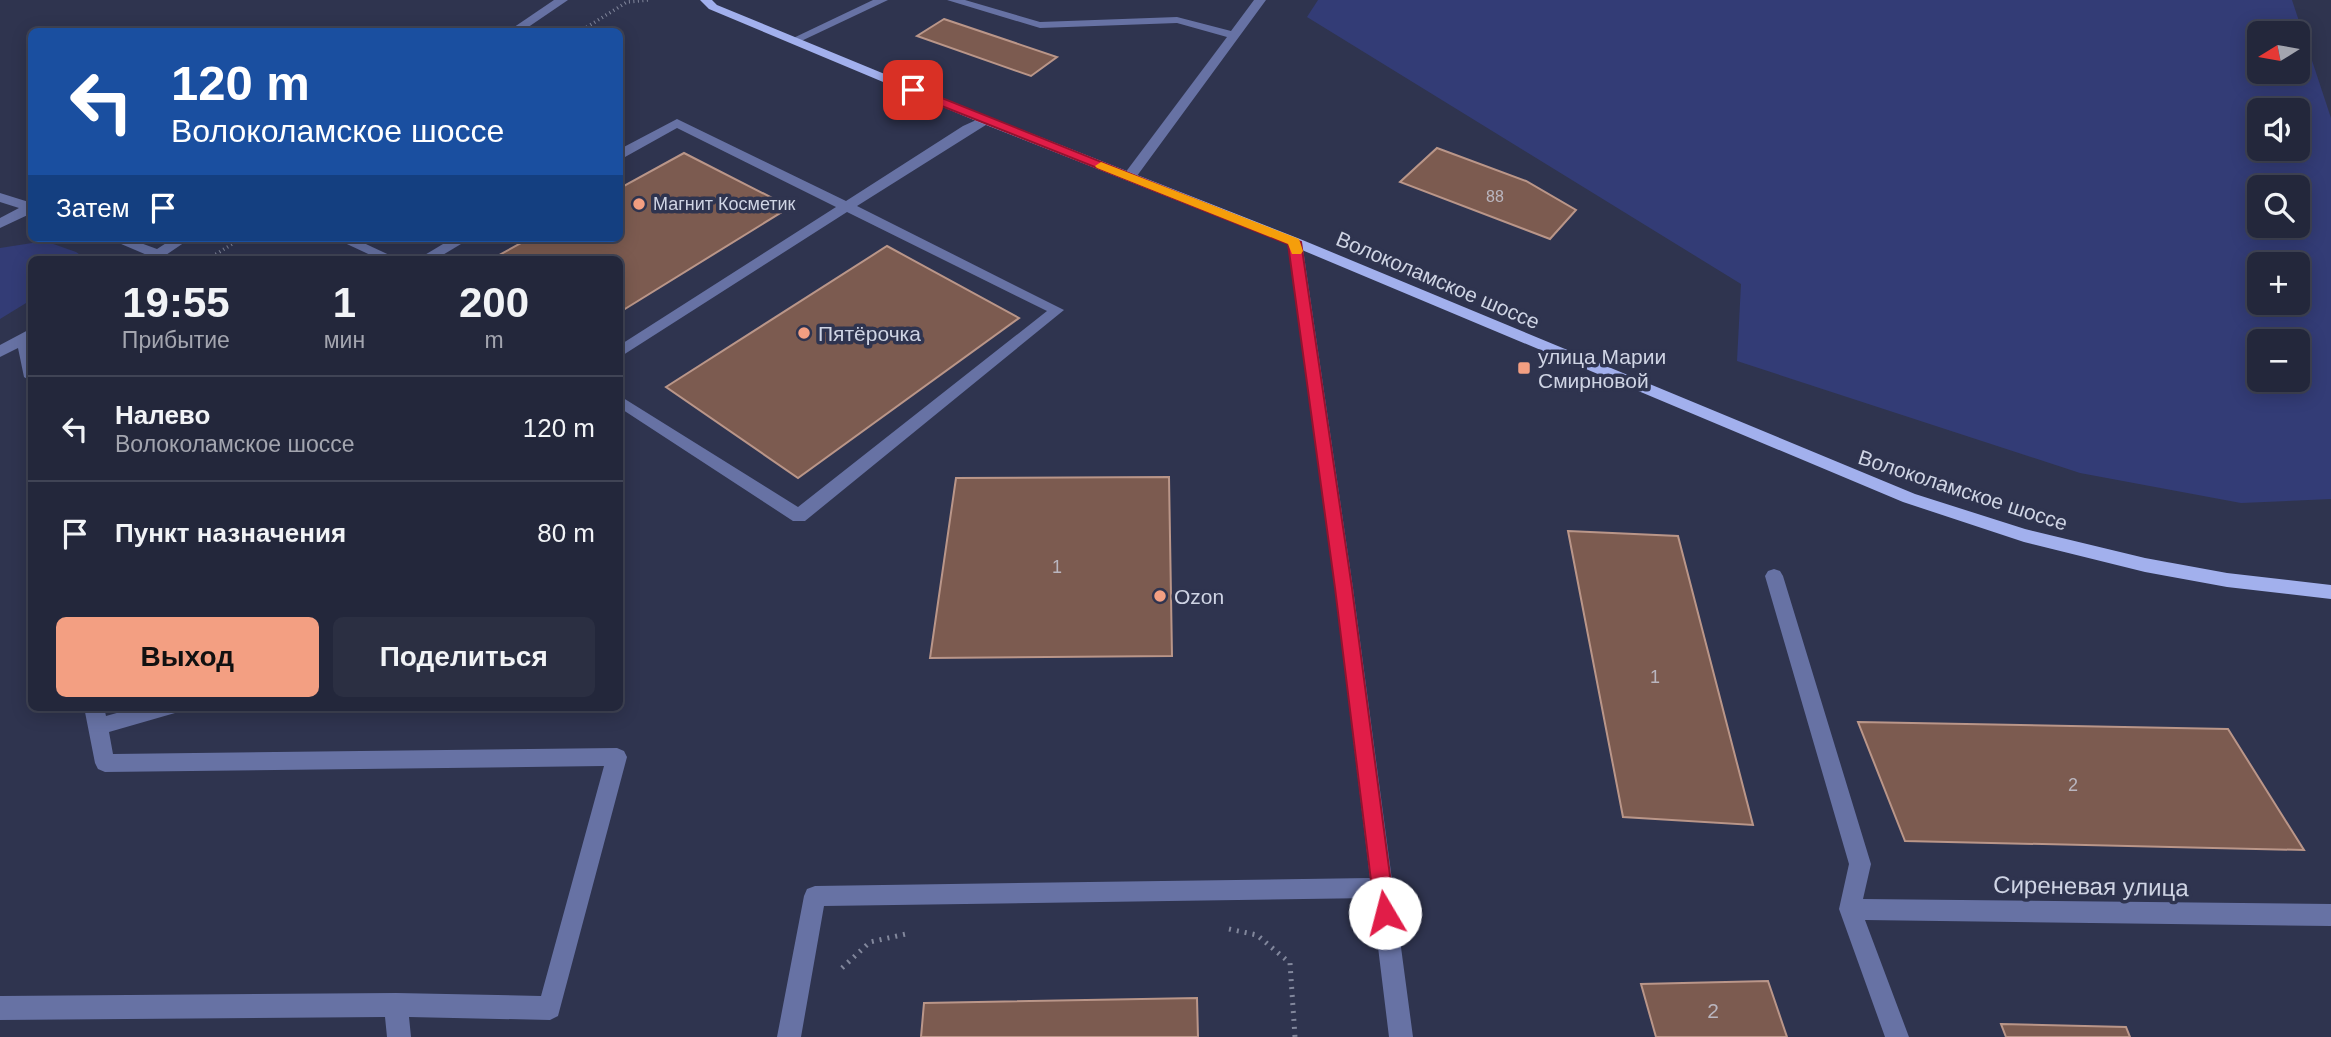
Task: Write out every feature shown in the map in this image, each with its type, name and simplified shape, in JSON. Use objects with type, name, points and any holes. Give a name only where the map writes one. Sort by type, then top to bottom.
[{"type":"main road","name":"Волоколамское шоссе","points":[[706,0],[713,7],[793,41],[1294,242],[1837,470],[1934,506],[2024,535],[2145,565],[2240,582],[2331,592]]},
{"type":"street","points":[[518,28],[562,0]]},
{"type":"street","points":[[793,41],[883,0]]},
{"type":"street","points":[[953,0],[1040,24],[1177,20],[1235,36]]},
{"type":"street","points":[[1129,177],[1260,0]]},
{"type":"street","points":[[623,350],[985,120]]},
{"type":"street","points":[[623,152],[677,123],[1057,310],[799,516],[623,403]]},
{"type":"street","points":[[0,197],[28,207]]},
{"type":"street","points":[[0,225],[28,210]]},
{"type":"street","points":[[122,242],[152,256]]},
{"type":"street","points":[[156,256],[178,242]]},
{"type":"street","points":[[351,242],[384,256]]},
{"type":"street","points":[[431,256],[457,242]]},
{"type":"street","points":[[1294,242],[1338,548],[1401,1037]]},
{"type":"street","points":[[0,352],[28,335]]},
{"type":"street","points":[[1774,576],[1860,864],[1850,909],[1897,1037]]},
{"type":"street","points":[[0,1007],[396,1005],[550,1008],[617,757],[105,763],[96,717],[139,711]]},
{"type":"street","points":[[789,1037],[815,896],[1382,888]]},
{"type":"street","name":"Сиреневая улица","points":[[1850,909],[2331,915]]},
{"type":"street","points":[[396,1005],[399,1037]]},
{"type":"path","points":[[585,28],[627,2],[648,0]]},
{"type":"path","points":[[213,256],[236,242]]},
{"type":"path","points":[[1216,927],[1257,934],[1290,963],[1295,1037]]},
{"type":"path","points":[[836,973],[870,942],[911,933]]},
{"type":"shaded area","points":[[1318,0],[2292,0],[2299,21],[2247,21],[2247,84],[2310,84],[2310,54],[2331,118],[2331,499],[2241,503],[2080,473],[1737,361],[1741,284],[1307,17]]},
{"type":"shaded area","points":[[48,242],[82,256],[28,256],[28,302],[0,319],[0,248]]},
{"type":"building","points":[[944,19],[1057,57],[1031,76],[917,36]]},
{"type":"building","points":[[1437,148],[1526,181],[1576,210],[1550,239],[1400,182]]},
{"type":"building","points":[[684,153],[790,207],[623,310],[623,256],[497,256],[523,242],[623,242],[623,186]]},
{"type":"building","points":[[887,246],[1019,318],[798,478],[666,387]]},
{"type":"building","points":[[1169,477],[1172,656],[930,658],[956,478]]},
{"type":"building","points":[[1568,531],[1678,536],[1753,825],[1623,817]]},
{"type":"building","points":[[1858,722],[2228,729],[2304,850],[1905,841]]},
{"type":"building","points":[[1768,981],[1787,1037],[1656,1037],[1641,984]]},
{"type":"building","points":[[1197,998],[1198,1037],[921,1037],[924,1003]]},
{"type":"building","points":[[2001,1024],[2126,1027],[2130,1037],[2006,1037]]},
{"type":"slow traffic","points":[[1101,166],[1294,242],[1296,251]]},
{"type":"place","name":"Магнит Косметик","points":[[639,204]]},
{"type":"place","name":"Пятёрочка","points":[[804,333]]},
{"type":"place","name":"улица Марии Смирновой","points":[[1524,368]]},
{"type":"place","name":"Ozon","points":[[1160,596]]},
{"type":"route","points":[[913,90],[1294,242],[1344,588],[1385,913]]}]
